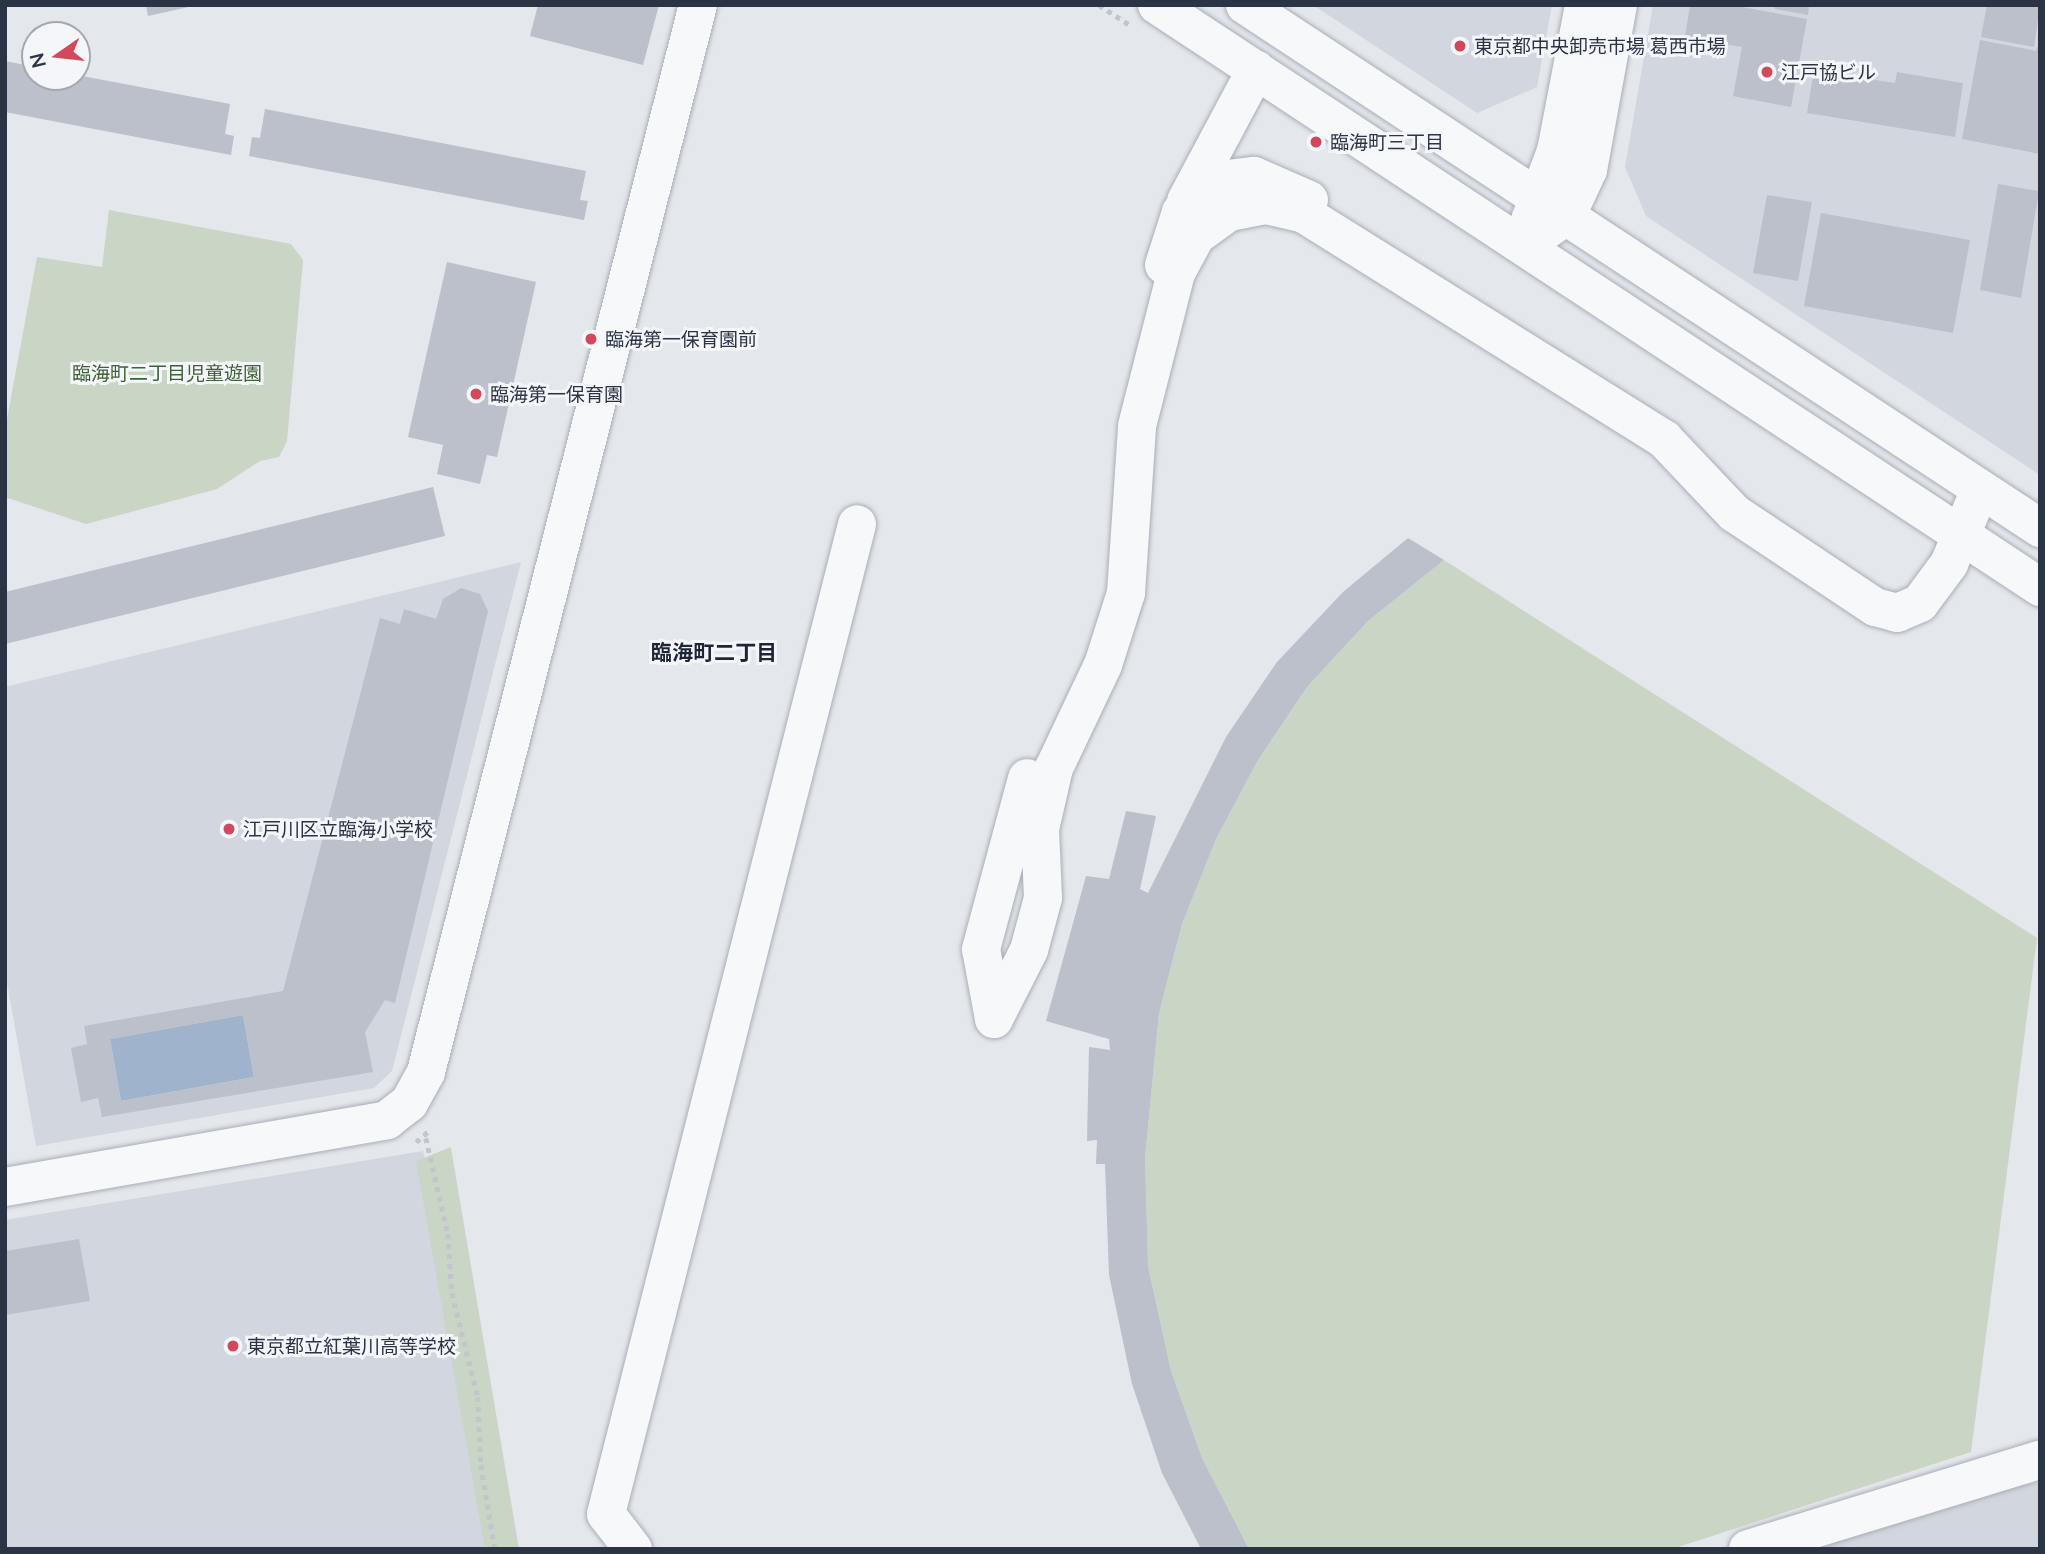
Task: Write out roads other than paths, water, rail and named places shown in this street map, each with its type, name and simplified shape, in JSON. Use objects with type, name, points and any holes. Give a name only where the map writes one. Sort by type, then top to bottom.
[{"type":"street","points":[[5,1187],[387,1120],[409,1103],[430,1059],[698,5]]},
{"type":"street","points":[[1157,5],[1520,248],[2040,587]]},
{"type":"street","points":[[1245,5],[2040,528]]},
{"type":"street","points":[[1552,205],[1556,151],[1584,5]]},
{"type":"street","points":[[1520,248],[1552,205],[1588,170],[1618,5]]},
{"type":"street","points":[[1256,70],[1181,212],[1121,423],[1113,547],[1097,614],[1079,668],[1029,771],[981,949],[994,1018],[1029,950],[1043,898],[1040,829],[1054,768],[1103,665],[1126,593],[1137,426],[1176,273],[1196,236],[1229,212],[1266,205],[1304,214],[1664,439],[1734,513],[1875,607],[1897,613],[1920,603],[1949,564],[1957,534]]},
{"type":"street","points":[[1181,212],[1191,197],[1219,180],[1254,176],[1277,182],[1667,424],[1771,512],[1886,591],[1903,593],[1914,587],[1957,534],[1980,489]]},
{"type":"street","points":[[633,1549],[606,1514],[857,524]]},
{"type":"street","points":[[1748,1549],[2040,1460]]},
{"type":"water","points":[[243,1015],[254,1077],[121,1101],[110,1039]]},
{"type":"place","name":"東京都中央卸売市場 葛西市場","points":[[1460,46]]},
{"type":"place","name":"江戸協ビル","points":[[1767,72]]},
{"type":"place","name":"臨海町三丁目","points":[[1316,142]]},
{"type":"place","name":"臨海第一保育園前","points":[[591,339]]},
{"type":"place","name":"臨海第一保育園","points":[[476,394]]},
{"type":"place","name":"江戸川区立臨海小学校","points":[[229,829]]},
{"type":"place","name":"東京都立紅葉川高等学校","points":[[233,1346]]},
{"type":"district","name":"臨海町二丁目","points":[[714,652]]},
{"type":"park label","name":"臨海町二丁目児童遊園","points":[[167,373]]}]
